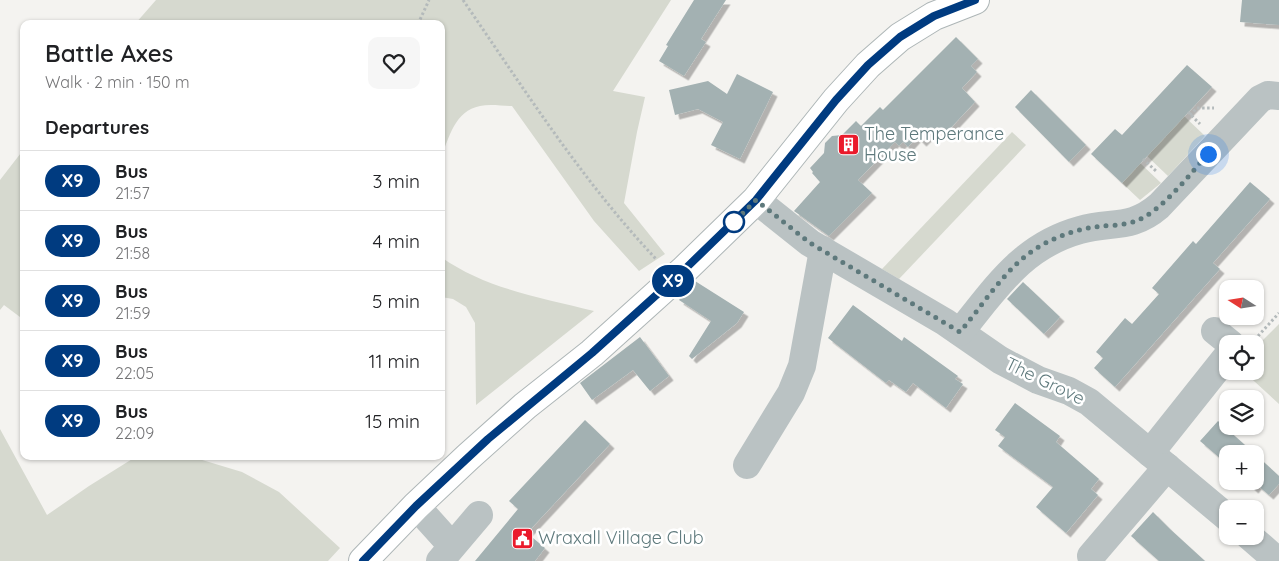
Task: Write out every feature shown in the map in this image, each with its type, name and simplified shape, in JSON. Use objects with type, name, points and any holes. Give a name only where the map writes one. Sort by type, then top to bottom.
[{"type":"main road","points":[[363,561],[416,506],[498,430],[592,353],[674,279],[756,200],[836,100],[868,65],[900,37],[934,16],[975,0]]},
{"type":"street","points":[[960,332],[1009,273],[1034,250],[1064,235],[1082,229],[1135,222],[1148,216],[1238,138],[1264,96],[1279,96]]},
{"type":"street","name":"The Grove","points":[[756,200],[795,232],[960,332],[1000,360],[1038,380],[1070,391],[1089,402],[1219,511]]},
{"type":"street","points":[[746,465],[792,393],[802,366],[823,250]]},
{"type":"street","points":[[1091,556],[1219,368]]},
{"type":"street","points":[[416,506],[446,554],[479,515]]},
{"type":"street","points":[[1259,545],[1278,561]]},
{"type":"path","points":[[420,20],[429,0]]},
{"type":"path","points":[[463,0],[548,123],[604,199],[641,244],[674,279]]},
{"type":"path","points":[[1259,335],[1279,313]]},
{"type":"shaded area","points":[[156,0],[671,0],[613,91],[645,97],[624,203],[665,254],[639,271],[594,221],[512,106],[480,106],[464,113],[454,126],[445,147],[445,20],[138,20]]},
{"type":"shaded area","points":[[1184,116],[1205,136],[1168,176],[1147,156]]},
{"type":"shaded area","points":[[1012,132],[1026,145],[899,279],[882,269]]},
{"type":"shaded area","points":[[20,154],[20,317],[4,305],[0,310],[0,180]]},
{"type":"shaded area","points":[[1140,163],[1161,183],[1140,200],[1122,183]]},
{"type":"shaded area","points":[[445,260],[458,268],[495,285],[594,311],[476,405],[475,323],[466,307],[453,299],[445,298]]},
{"type":"shaded area","points":[[1279,324],[1279,404],[1253,380],[1264,380],[1264,339]]},
{"type":"shaded area","points":[[0,429],[47,515],[131,460],[202,460],[242,472],[279,492],[340,548],[328,561],[0,561]]},
{"type":"building","points":[[694,0],[726,0],[701,39],[706,42],[684,76],[659,61],[668,46],[666,45]]},
{"type":"building","points":[[1242,0],[1279,0],[1279,25],[1240,22]]},
{"type":"building","name":"The Temperance House","points":[[956,37],[978,59],[971,66],[977,72],[962,88],[975,102],[945,134],[937,127],[922,142],[917,137],[908,147],[903,142],[899,146],[895,142],[858,180],[872,193],[829,236],[794,211],[820,182],[810,168],[824,153],[825,143],[832,136],[842,135],[856,121],[861,126],[880,107],[883,110]]},
{"type":"building","points":[[1187,65],[1212,87],[1122,183],[1091,154],[1115,129],[1122,135]]},
{"type":"building","points":[[737,74],[773,92],[740,159],[711,145],[723,122],[698,109],[675,115],[669,90],[708,81],[727,94]]},
{"type":"building","points":[[1031,90],[1086,145],[1069,162],[1015,107]]},
{"type":"building","points":[[1250,182],[1270,199],[1213,263],[1220,269],[1115,387],[1094,368],[1103,358],[1096,352],[1125,318],[1132,324],[1159,294],[1152,288],[1193,241],[1196,244]]},
{"type":"building","points":[[695,281],[744,312],[737,323],[692,359],[689,356],[711,321],[679,300]]},
{"type":"building","points":[[1023,282],[1060,317],[1044,334],[1007,299]]},
{"type":"building","points":[[853,305],[902,341],[904,337],[958,376],[955,379],[963,384],[946,408],[913,383],[906,392],[889,380],[886,383],[828,338]]},
{"type":"building","points":[[640,337],[669,376],[650,391],[633,370],[592,400],[580,383]]},
{"type":"building","points":[[1015,403],[1060,436],[1056,442],[1099,479],[1091,489],[1098,495],[1066,533],[1036,507],[1053,487],[998,446],[1005,437],[995,430]]},
{"type":"building","points":[[585,420],[610,444],[527,533],[545,548],[535,561],[475,561],[518,509],[509,501]]},
{"type":"building","points":[[1218,421],[1219,435],[1234,435],[1245,445],[1219,445],[1219,457],[1200,441]]},
{"type":"building","points":[[1264,462],[1279,476],[1279,484],[1269,495],[1263,490]]},
{"type":"building","points":[[1153,512],[1205,561],[1159,561],[1131,536]]},
{"type":"bus line","name":"X9","points":[[363,561],[416,506],[488,439],[525,406],[592,353],[683,271],[756,200],[836,100],[868,65],[900,37],[934,16],[975,0]]},
{"type":"place","name":"The Temperance House","points":[[848,144]]},
{"type":"place","name":"Wraxall Village Club","points":[[522,538]]},
{"type":"route","points":[[734,222],[732,224],[756,200],[810,243],[960,332],[1009,273],[1034,250],[1064,235],[1082,229],[1135,222],[1148,216],[1160,206],[1208,154]]}]
